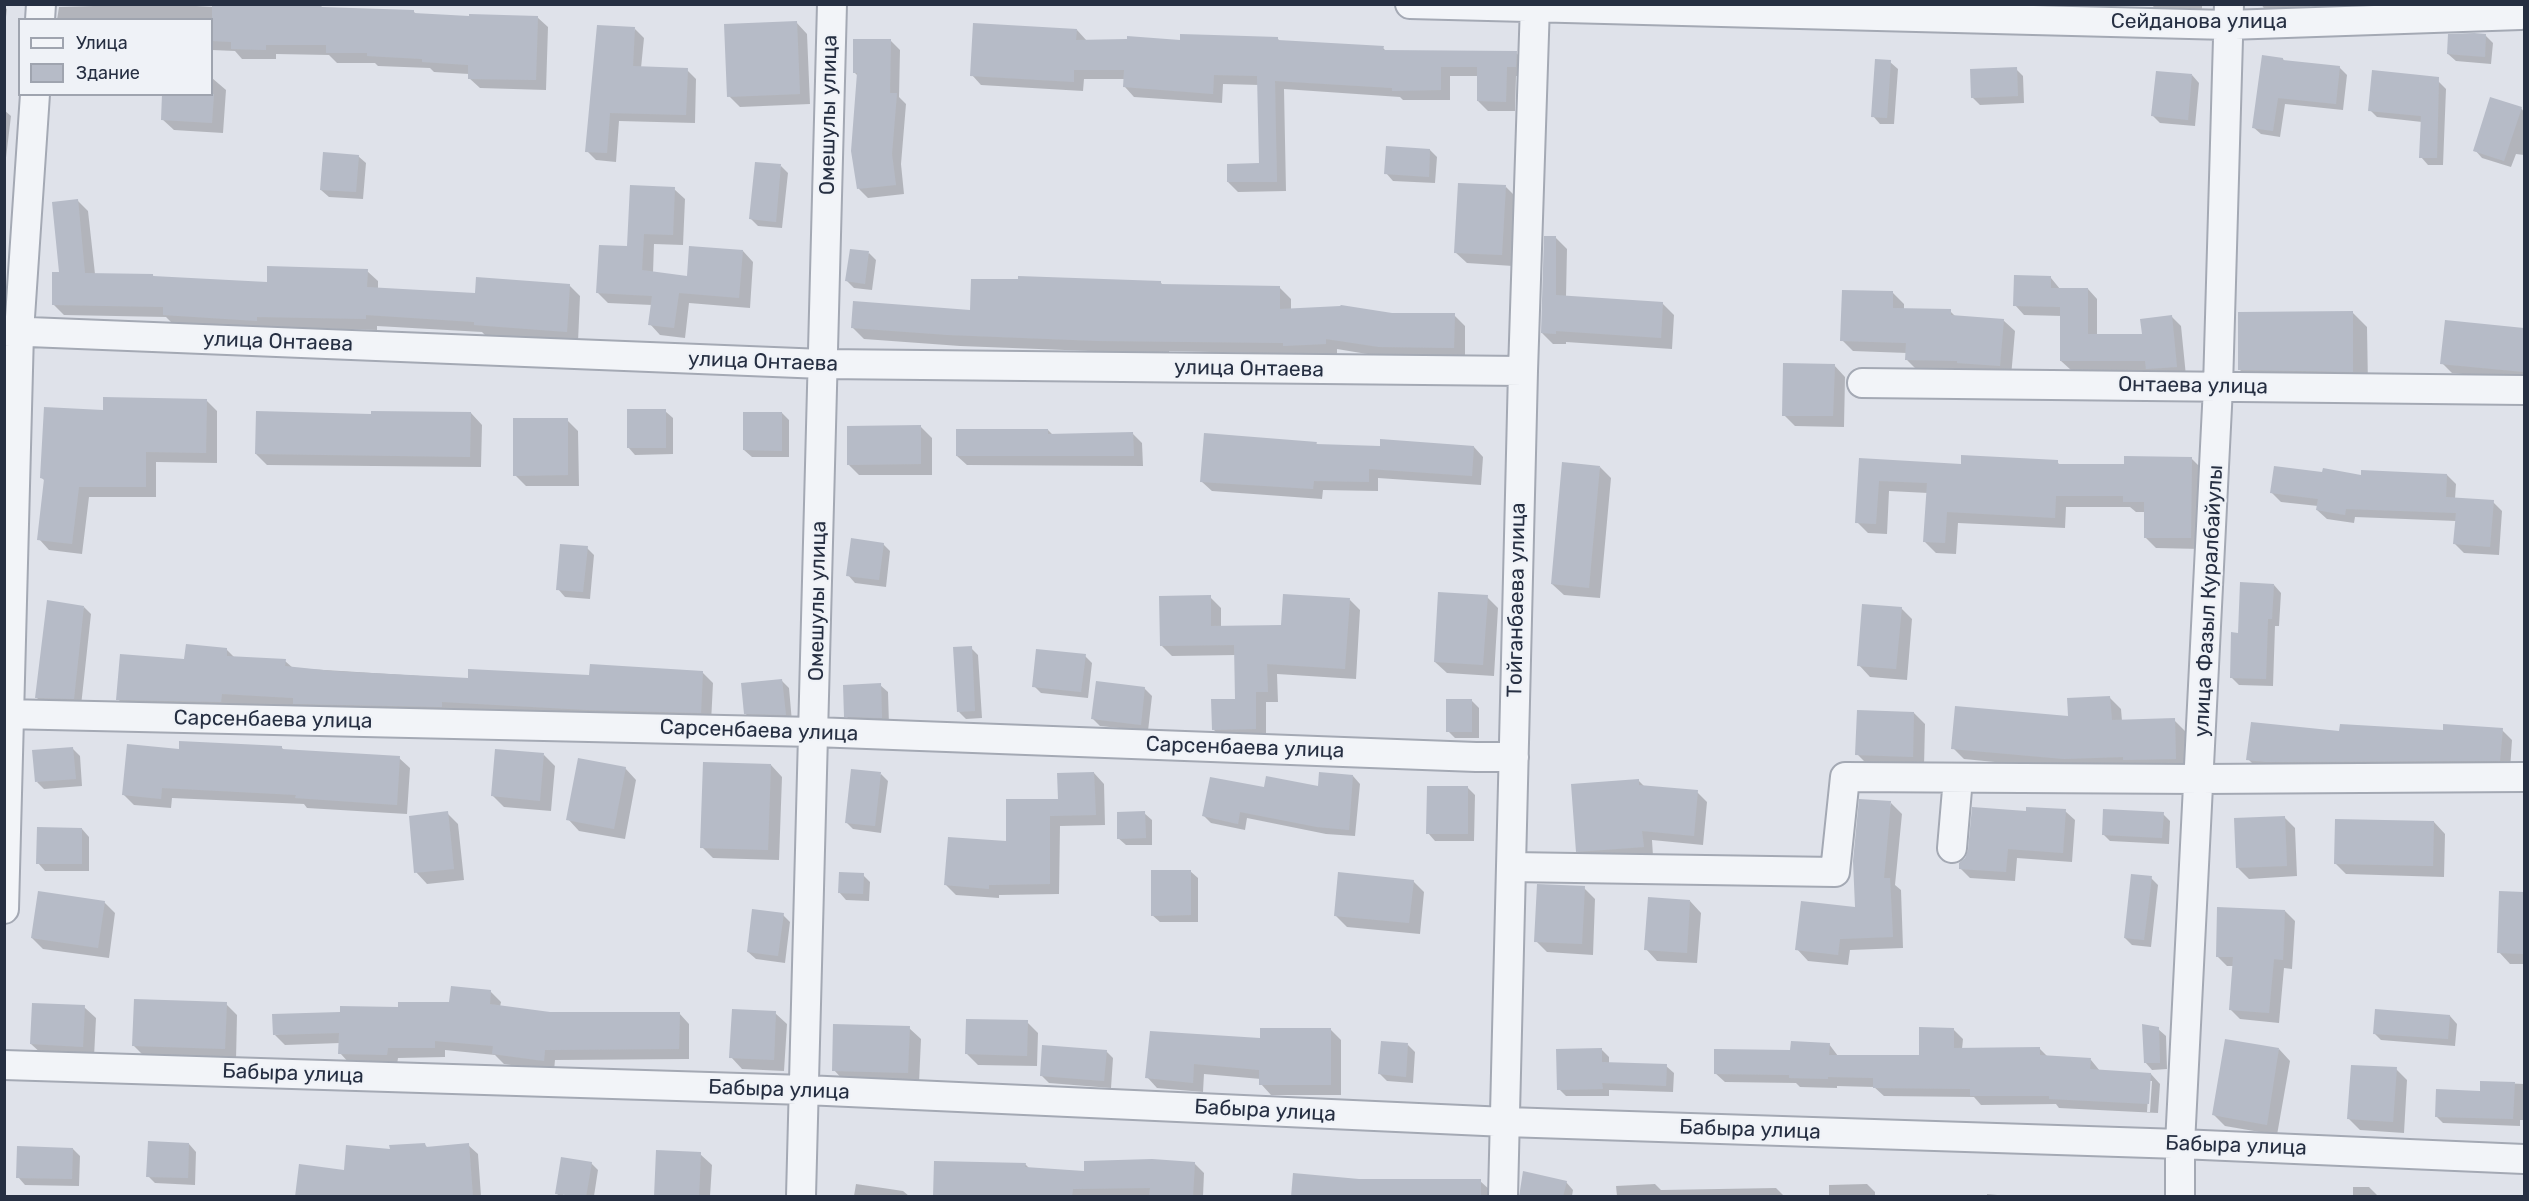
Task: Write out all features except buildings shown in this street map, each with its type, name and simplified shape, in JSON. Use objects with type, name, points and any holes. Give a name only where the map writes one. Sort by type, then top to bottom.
[{"type":"street","name":"Омешулы улица","points":[[801,1197],[806,1090],[832,4]]},
{"type":"street","name":"Сейданова улица","points":[[1410,4],[2229,15],[2521,15]]},
{"type":"street","name":"Тойганбаева улица","points":[[1503,1197],[1523,371],[1535,7]]},
{"type":"street","name":"улица Фазыл Куралбайулы","points":[[2180,1197],[2180,1144],[2218,387],[2229,15]]},
{"type":"street","points":[[4,909],[12,332],[35,96]]},
{"type":"street","name":"улица Онтаева","points":[[12,332],[823,364],[1523,371]]},
{"type":"street","name":"Онтаева улица","points":[[1862,383],[2524,390]]},
{"type":"street","name":"Сарсенбаева улица","points":[[7,714],[814,732],[1476,758],[1514,757]]},
{"type":"street","points":[[1511,867],[1835,872],[1845,777],[2200,779],[2524,777]]},
{"type":"street","points":[[1952,848],[1958,778]]},
{"type":"street","name":"Бабыра улица","points":[[4,1065],[806,1090],[1506,1122],[2180,1144],[2524,1159]]}]
